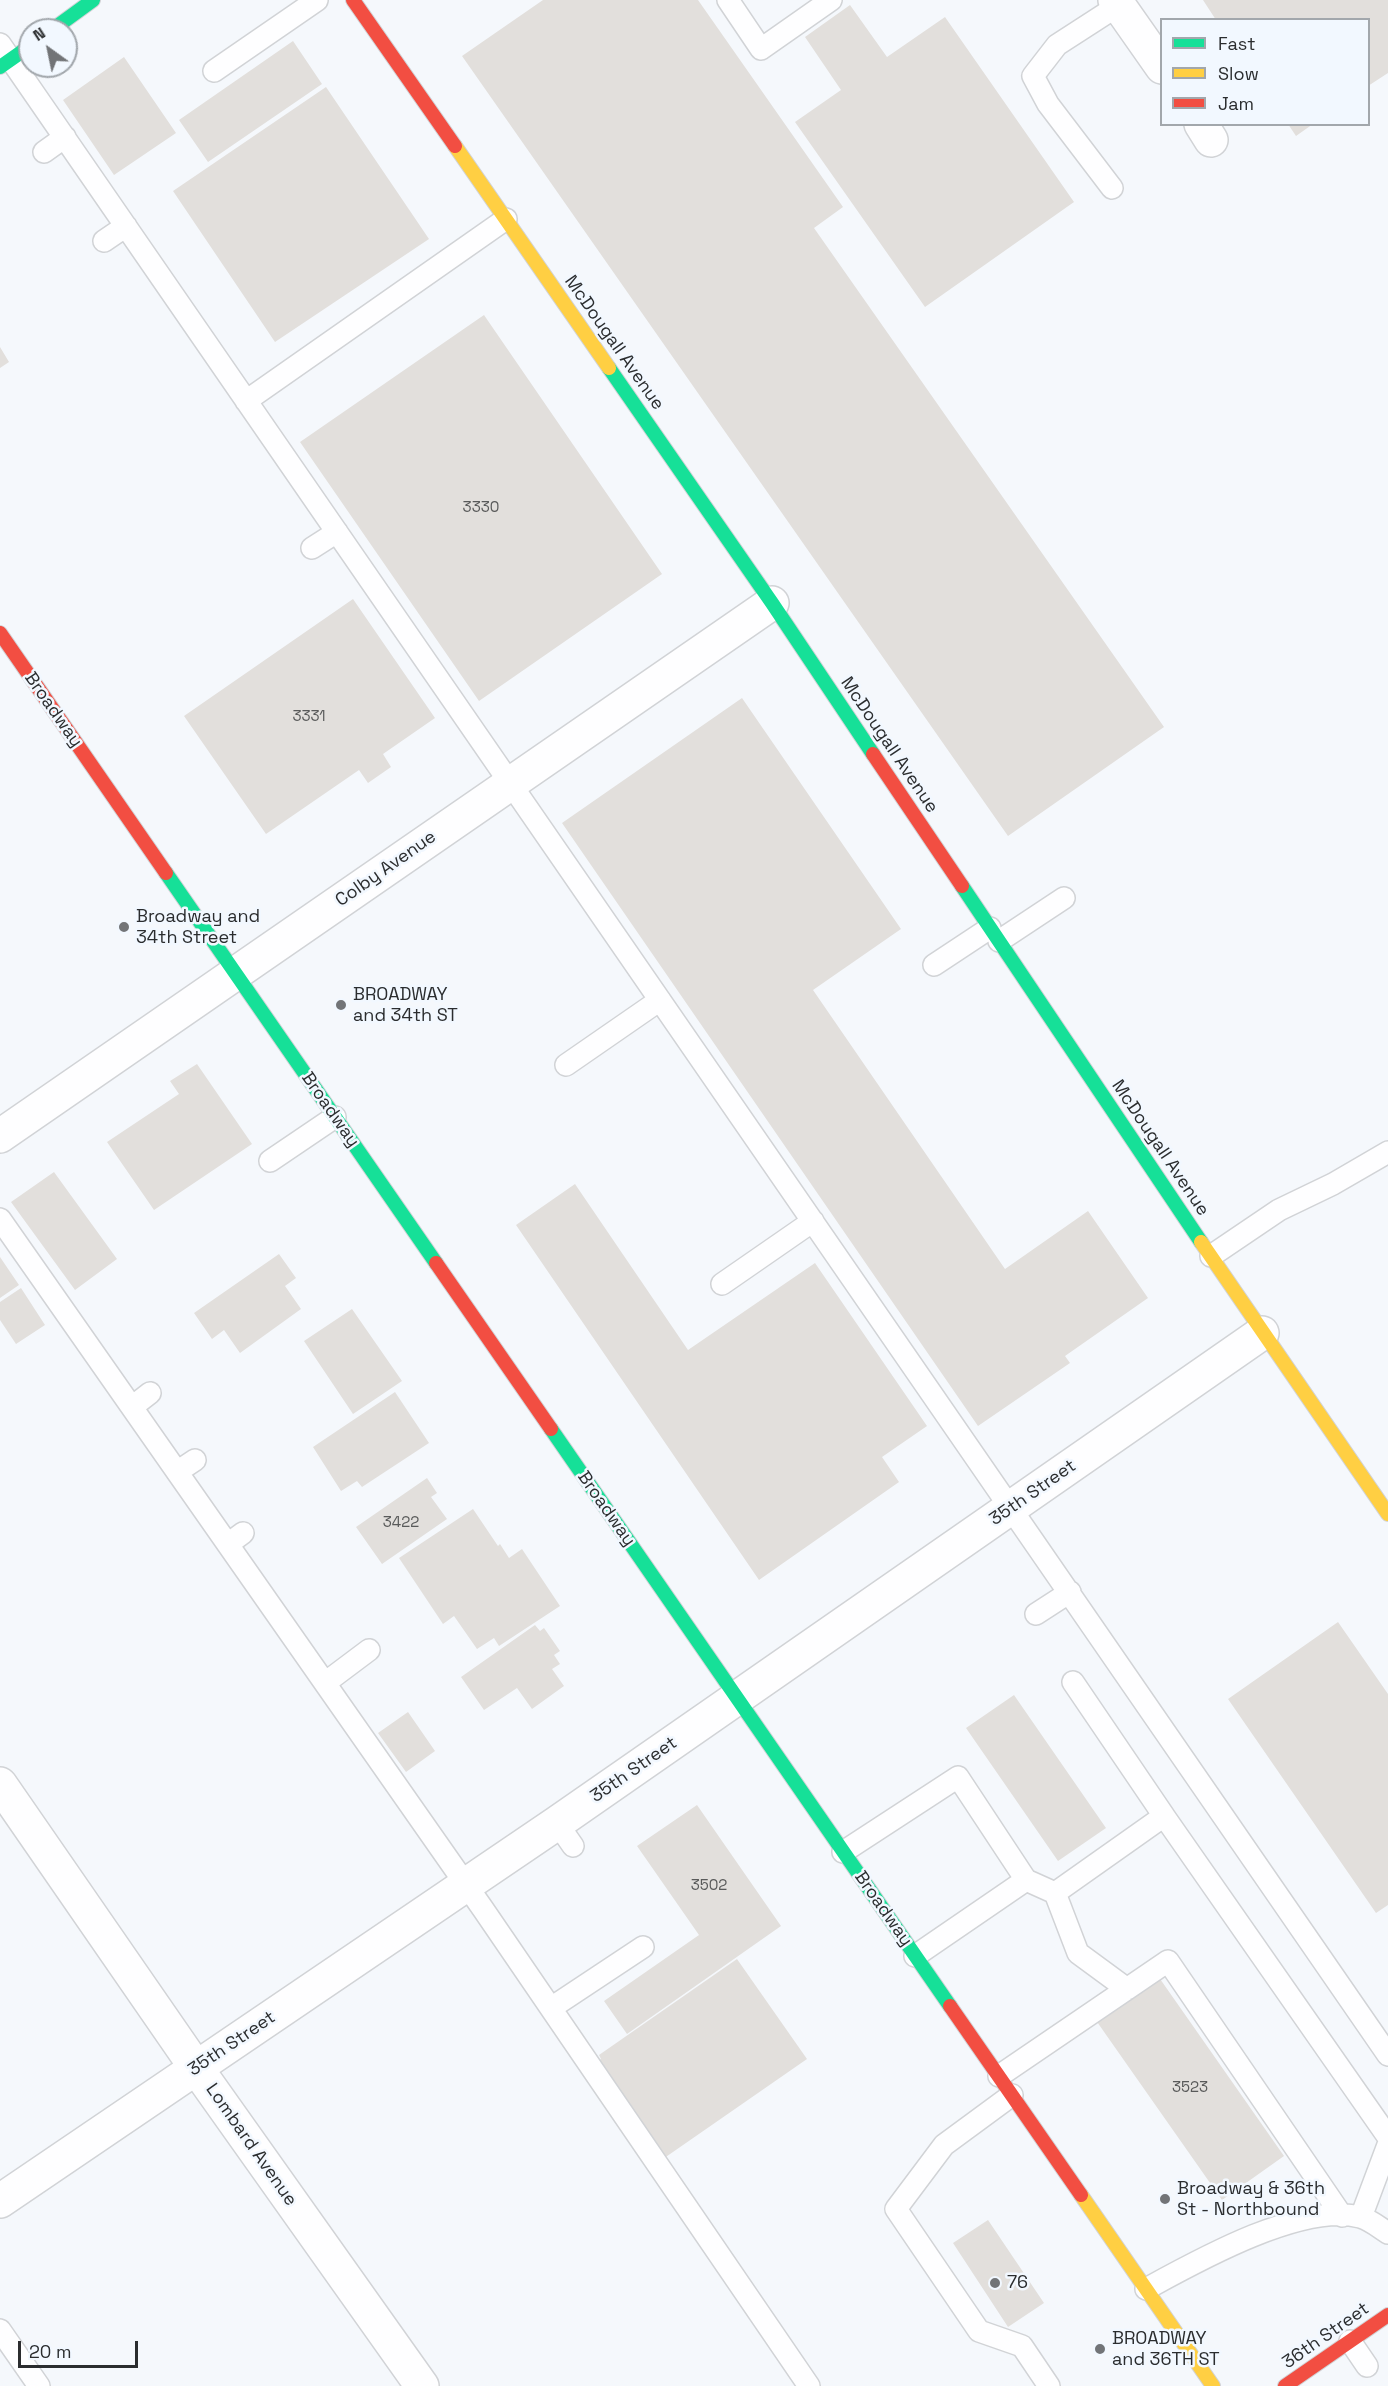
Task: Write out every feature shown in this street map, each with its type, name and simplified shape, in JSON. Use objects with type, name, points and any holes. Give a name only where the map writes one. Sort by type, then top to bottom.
[{"type":"main road","points":[[68,18],[93,0]]},
{"type":"main road","name":"McDougall Avenue","points":[[355,1],[772,603],[1262,1333],[1388,1514]]},
{"type":"main road","points":[[4,57],[18,51]]},
{"type":"main road","name":"Broadway","points":[[0,633],[1213,2386]]},
{"type":"main road","name":"36th Street","points":[[1285,2386],[1388,2315]]},
{"type":"street","points":[[1117,3],[1160,66]]},
{"type":"street","name":"Colby Avenue","points":[[0,1136],[772,603]]},
{"type":"street","name":"35th Street","points":[[0,2200],[467,1885],[565,1835],[738,1699],[1262,1333]]},
{"type":"street","name":"Lombard Avenue","points":[[0,1784],[197,2069],[422,2386]]},
{"type":"lane","points":[[214,70],[317,0]]},
{"type":"lane","points":[[728,0],[761,49],[831,0]]},
{"type":"lane","points":[[1112,188],[1048,104],[1033,76],[1057,45],[1117,3]]},
{"type":"lane","points":[[4,57],[65,137],[1388,2055]]},
{"type":"lane","points":[[44,152],[65,137]]},
{"type":"lane","points":[[246,401],[506,219]]},
{"type":"lane","points":[[104,241],[126,226]]},
{"type":"lane","points":[[312,548],[337,532]]},
{"type":"lane","points":[[934,965],[1064,898]]},
{"type":"lane","points":[[566,1065],[660,1000]]},
{"type":"lane","points":[[270,1161],[335,1118]]},
{"type":"lane","points":[[1211,1256],[1279,1210],[1333,1184],[1388,1152]]},
{"type":"lane","points":[[0,1220],[177,1472],[236,1539],[325,1683],[467,1885],[809,2386]]},
{"type":"lane","points":[[722,1284],[813,1221]]},
{"type":"lane","points":[[132,1407],[150,1393]]},
{"type":"lane","points":[[177,1472],[195,1460]]},
{"type":"lane","points":[[1036,1614],[1070,1592]]},
{"type":"lane","points":[[325,1683],[369,1650]]},
{"type":"lane","points":[[1072,1682],[1388,2137]]},
{"type":"lane","points":[[843,1852],[958,1777],[1026,1880],[1055,1893],[1078,1953],[1127,1989]]},
{"type":"lane","points":[[1055,1893],[1164,1816]]},
{"type":"lane","points":[[915,1956],[1026,1880]]},
{"type":"lane","points":[[551,2008],[643,1947]]},
{"type":"lane","points":[[999,2076],[1168,1961],[1352,2217]]},
{"type":"lane","points":[[1012,2095],[944,2145],[896,2209],[979,2331],[1022,2346],[1049,2386]]},
{"type":"lane","points":[[1352,2217],[1388,2145]]},
{"type":"lane","points":[[1146,2289],[1199,2260],[1272,2229],[1322,2215],[1352,2217],[1388,2233]]},
{"type":"lane","points":[[0,2330],[39,2386]]},
{"type":"lane","points":[[1350,2341],[1366,2366]]},
{"type":"building","points":[[543,0],[698,0],[843,207],[814,228],[1164,727],[1008,836],[462,56]]},
{"type":"building","points":[[1203,0],[1388,0],[1388,73],[1370,85],[1370,18],[1215,18]]},
{"type":"building","points":[[850,5],[887,57],[945,17],[1074,202],[925,307],[795,122],[841,90],[805,37]]},
{"type":"building","points":[[293,41],[322,84],[208,162],[179,120]]},
{"type":"building","points":[[124,57],[176,133],[114,175],[63,100]]},
{"type":"building","points":[[326,87],[429,239],[275,342],[173,191]]},
{"type":"building","points":[[1289,126],[1310,126],[1296,136]]},
{"type":"building","points":[[484,315],[662,574],[479,701],[300,442]]},
{"type":"building","points":[[0,347],[9,362],[0,368]]},
{"type":"building","points":[[353,599],[435,718],[383,754],[391,767],[368,783],[359,770],[266,834],[184,716]]},
{"type":"building","points":[[742,698],[901,929],[813,990],[1005,1269],[1088,1211],[1148,1298],[1065,1356],[1070,1363],[978,1426],[562,823]]},
{"type":"building","points":[[197,1064],[252,1144],[154,1210],[107,1142],[179,1094],[170,1081]]},
{"type":"building","points":[[54,1172],[117,1259],[75,1290],[11,1202]]},
{"type":"building","points":[[575,1184],[688,1350],[815,1263],[927,1426],[882,1457],[899,1482],[759,1580],[516,1225]]},
{"type":"building","points":[[279,1254],[296,1278],[285,1286],[301,1309],[240,1353],[224,1330],[212,1339],[194,1313]]},
{"type":"building","points":[[0,1257],[19,1285],[0,1298]]},
{"type":"building","points":[[21,1288],[45,1325],[16,1344],[0,1320],[0,1302]]},
{"type":"building","points":[[352,1309],[402,1381],[353,1414],[304,1341]]},
{"type":"building","points":[[395,1392],[429,1443],[362,1487],[357,1481],[341,1491],[313,1447]]},
{"type":"building","points":[[427,1478],[437,1493],[431,1497],[447,1519],[382,1564],[356,1527]]},
{"type":"building","points":[[473,1509],[509,1558],[522,1549],[560,1606],[499,1646],[494,1638],[477,1649],[454,1616],[443,1624],[399,1558]]},
{"type":"building","points":[[1338,1622],[1388,1694],[1388,1905],[1376,1913],[1228,1699]]},
{"type":"building","points":[[535,1625],[540,1631],[544,1628],[560,1651],[554,1655],[560,1664],[552,1669],[564,1686],[532,1709],[517,1688],[484,1710],[461,1677]]},
{"type":"building","points":[[1014,1695],[1106,1828],[1058,1861],[966,1728]]},
{"type":"building","points":[[408,1712],[435,1751],[406,1772],[378,1733]]},
{"type":"building","points":[[697,1805],[781,1926],[627,2034],[604,2001],[699,1935],[637,1846]]},
{"type":"building","points":[[737,1959],[807,2059],[660,2161],[592,2065],[601,2059],[599,2055]]},
{"type":"building","points":[[1158,1976],[1284,2156],[1222,2200],[1095,2019]]},
{"type":"building","points":[[988,2220],[1044,2303],[1008,2327],[953,2243]]},
{"type":"traffic: fast","points":[[68,18],[93,0]]},
{"type":"traffic: fast","points":[[0,67],[18,54]]},
{"type":"traffic: fast","points":[[609,368],[772,603],[873,754]]},
{"type":"traffic: fast","points":[[166,873],[436,1263]]},
{"type":"traffic: fast","points":[[962,886],[1201,1242]]},
{"type":"traffic: fast","points":[[551,1429],[950,2006]]},
{"type":"traffic: slow","points":[[455,146],[609,368]]},
{"type":"traffic: slow","points":[[1201,1242],[1388,1514]]},
{"type":"traffic: slow","points":[[1081,2195],[1213,2386]]},
{"type":"traffic: jam","points":[[353,0],[455,146]]},
{"type":"traffic: jam","points":[[0,633],[166,873]]},
{"type":"traffic: jam","points":[[873,754],[962,886]]},
{"type":"traffic: jam","points":[[436,1263],[551,1429]]},
{"type":"traffic: jam","points":[[950,2006],[1081,2195]]},
{"type":"traffic: jam","points":[[1285,2386],[1388,2315]]},
{"type":"place","name":"Broadway and 34th Street","points":[[124,927]]},
{"type":"place","name":"BROADWAY and 34th ST","points":[[341,1005]]},
{"type":"place","name":"Broadway & 36th St - Northbound","points":[[1165,2199]]},
{"type":"place","name":"76","points":[[995,2283]]},
{"type":"place","name":"BROADWAY and 36TH ST","points":[[1100,2349]]}]
